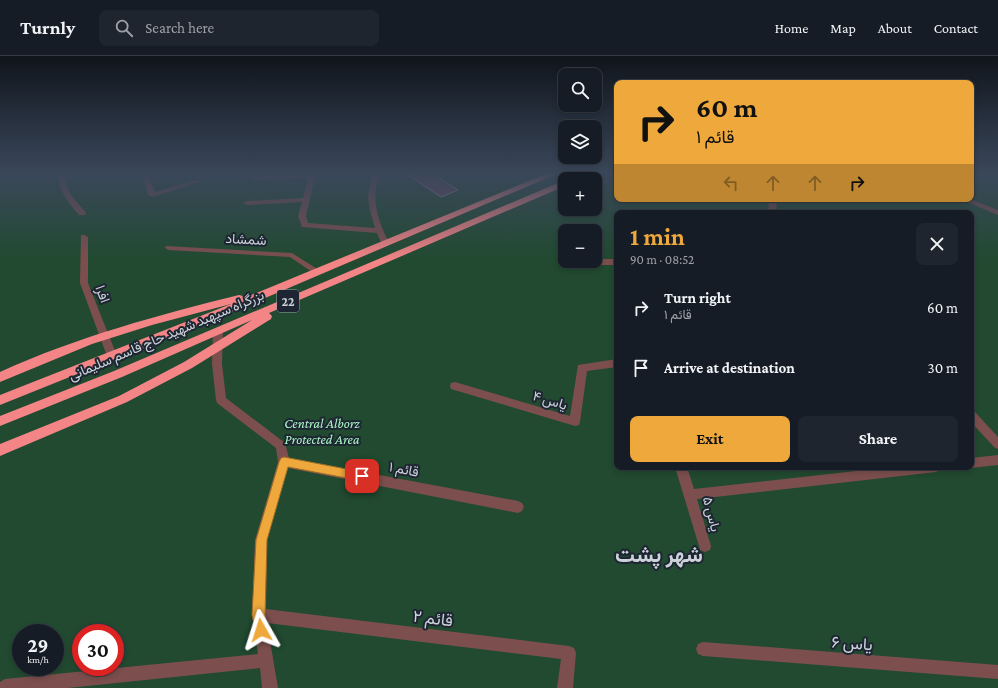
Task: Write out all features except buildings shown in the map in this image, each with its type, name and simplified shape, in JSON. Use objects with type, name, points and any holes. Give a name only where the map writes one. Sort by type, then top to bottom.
[{"type":"highway","name":"بزرگراه سپهبد شهید حاج قاسم سلیمانی","points":[[3,399],[318,272],[483,202]]},
{"type":"highway","name":"بزرگراه سپهبد شهید حاج قاسم سلیمانی","points":[[5,419],[118,374],[519,202]]},
{"type":"highway","points":[[0,377],[19,367],[105,335],[285,285]]},
{"type":"highway","points":[[0,450],[124,399],[188,365],[298,297]]},
{"type":"street","points":[[73,202],[82,213]]},
{"type":"street","points":[[247,203],[257,202]]},
{"type":"street","points":[[305,202],[302,216],[305,225],[380,231]]},
{"type":"street","points":[[372,202],[372,207],[385,243]]},
{"type":"street","points":[[972,202],[998,213]]},
{"type":"street","name":"افرا","points":[[84,237],[84,283],[112,356]]},
{"type":"street","name":"شمشاد","points":[[169,248],[292,255],[318,272]]},
{"type":"street","points":[[602,262],[614,262]]},
{"type":"street","points":[[218,330],[217,364],[221,400],[281,446],[284,462],[261,540],[259,615],[270,688]]},
{"type":"street","name":"یاس ۴","points":[[455,386],[575,422],[582,368],[614,363]]},
{"type":"street","points":[[974,418],[998,444]]},
{"type":"street","points":[[974,463],[998,460]]},
{"type":"street","name":"قائم ۱","points":[[284,462],[518,506]]},
{"type":"street","points":[[683,470],[690,495]]},
{"type":"street","name":"یاس ۵","points":[[705,546],[690,495],[910,470]]},
{"type":"street","name":"قائم ۲","points":[[259,615],[569,653],[565,688]]},
{"type":"street","name":"یاس ۶","points":[[703,649],[998,672]]},
{"type":"street","points":[[5,687],[266,660]]},
{"type":"green space","name":"Central Alborz Protected Area","points":[[0,202],[558,202],[558,216],[602,216],[602,202],[998,202],[998,688],[0,688]]},
{"type":"district","name":"شهر پشت","points":[[659,554]]},
{"type":"route","points":[[261,630],[259,615],[261,540],[284,462],[362,476]]}]
